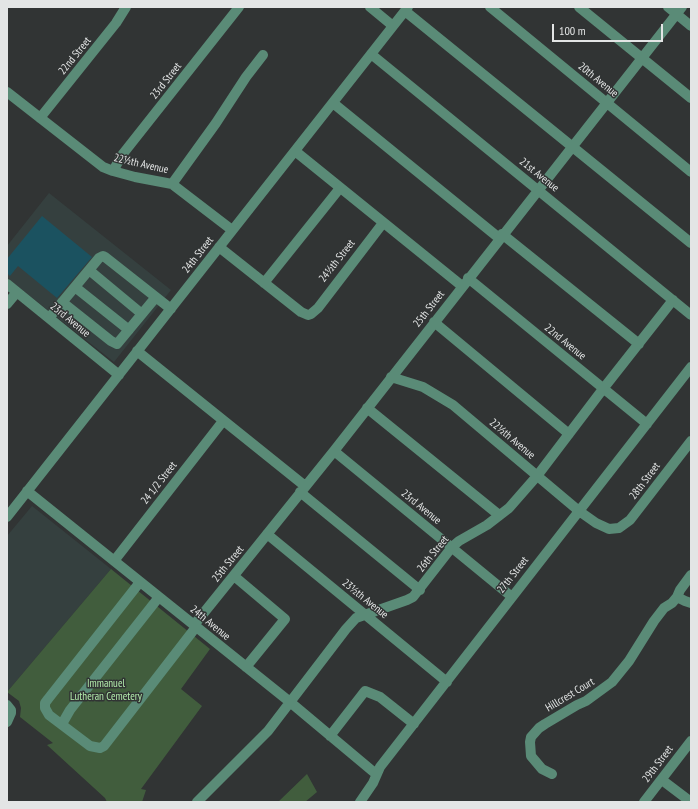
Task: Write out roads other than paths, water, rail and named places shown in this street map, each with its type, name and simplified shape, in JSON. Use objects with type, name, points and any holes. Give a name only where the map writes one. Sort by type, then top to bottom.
[{"type":"street","name":"22nd Street","points":[[40,118],[116,23],[126,7]]},
{"type":"street","name":"23rd Street","points":[[113,171],[122,155],[239,7]]},
{"type":"street","points":[[370,7],[393,26]]},
{"type":"street","name":"20th Avenue","points":[[490,7],[691,172]]},
{"type":"street","points":[[579,7],[691,98]]},
{"type":"street","points":[[668,7],[679,10],[691,26]]},
{"type":"street","points":[[407,9],[572,147],[691,243]]},
{"type":"street","name":"24th Street","points":[[7,517],[407,9]]},
{"type":"street","name":"25th Street","points":[[62,724],[90,746],[100,748],[104,746],[234,576],[302,489],[334,451],[679,10]]},
{"type":"street","name":"21st Avenue","points":[[371,54],[691,315]]},
{"type":"street","points":[[172,184],[216,123],[246,77],[263,55]]},
{"type":"street","name":"22½th Avenue","points":[[7,92],[103,167],[135,177],[172,184],[232,230]]},
{"type":"street","points":[[333,103],[639,344]]},
{"type":"street","name":"22nd Avenue","points":[[295,151],[382,223],[465,282],[603,388],[647,424]]},
{"type":"street","points":[[219,247],[264,283],[340,188]]},
{"type":"street","name":"24½th Street","points":[[264,283],[300,312],[304,314],[311,314],[318,308],[332,287],[382,223]]},
{"type":"street","points":[[49,318],[99,258],[103,256],[171,309]]},
{"type":"street","points":[[89,270],[142,314]]},
{"type":"street","name":"23rd Avenue","points":[[7,284],[119,375]]},
{"type":"street","points":[[75,287],[129,330]]},
{"type":"street","points":[[7,304],[17,292]]},
{"type":"street","points":[[62,302],[114,343],[119,342],[156,297]]},
{"type":"street","name":"26th Street","points":[[198,802],[268,731],[356,618],[413,597],[420,590],[452,547],[464,537],[486,525],[509,508],[537,476],[603,388],[673,300]]},
{"type":"street","points":[[434,322],[569,434]]},
{"type":"street","points":[[137,351],[223,421],[420,590]]},
{"type":"street","name":"27th Street","points":[[360,802],[373,783],[380,766],[447,682],[691,367]]},
{"type":"street","name":"22½th Avenue","points":[[391,377],[423,387],[452,405],[580,511],[604,528],[613,528]]},
{"type":"street","points":[[367,408],[499,515]]},
{"type":"street","name":"24 1/2 Street","points":[[114,561],[223,421]]},
{"type":"street","name":"28th Street","points":[[613,528],[619,528],[630,520],[691,441]]},
{"type":"street","name":"23rd Avenue","points":[[334,451],[512,597]]},
{"type":"street","name":"24th Avenue","points":[[27,492],[290,702],[376,774]]},
{"type":"street","name":"23½th Avenue","points":[[267,534],[447,682]]},
{"type":"street","points":[[234,576],[285,619],[246,667]]},
{"type":"street","name":"Hillcrest Court","points":[[552,774],[542,770],[531,756],[531,737],[539,728],[586,701],[612,682],[629,661],[654,620],[664,608],[672,603],[691,576]]},
{"type":"street","points":[[140,582],[45,703],[47,712],[62,724],[70,710],[159,597]]},
{"type":"street","points":[[677,597],[691,603]]},
{"type":"street","points":[[330,736],[365,691],[380,697],[414,724]]},
{"type":"street","name":"29th Street","points":[[644,802],[691,741]]},
{"type":"street","points":[[662,780],[691,802]]},
{"type":"park label","name":"Immanuel Lutheran Cemetery","points":[[106,690]]}]
